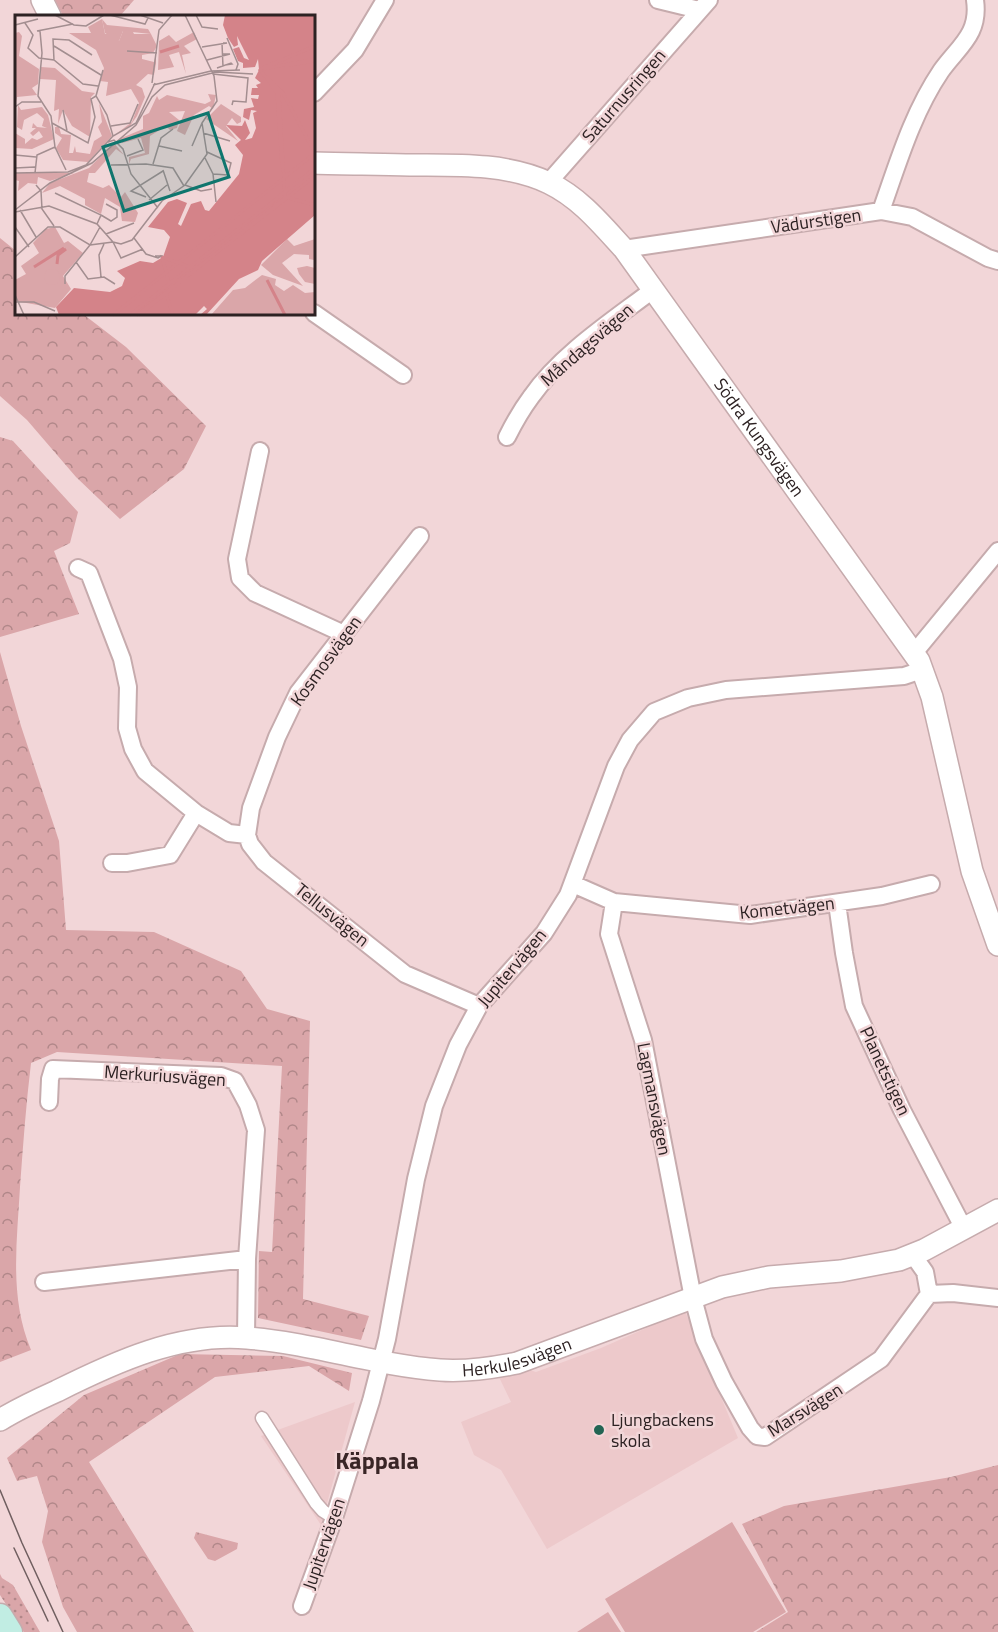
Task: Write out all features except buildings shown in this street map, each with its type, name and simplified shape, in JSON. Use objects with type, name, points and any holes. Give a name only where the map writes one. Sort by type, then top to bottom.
[{"type":"main road","points":[[0,1616],[10,1632]]},
{"type":"street","points":[[42,0],[50,15]]},
{"type":"street","points":[[315,92],[355,50],[385,0]]},
{"type":"street","name":"Saturnusringen","points":[[658,0],[704,5]]},
{"type":"street","points":[[881,211],[913,121],[939,74],[970,34],[977,16],[975,0]]},
{"type":"street","name":"Saturnusringen","points":[[548,183],[704,5]]},
{"type":"street","name":"Södra Kungsvägen","points":[[315,163],[441,165],[492,168],[525,174],[548,183],[586,208],[624,249],[918,661],[932,697],[972,871],[998,945]]},
{"type":"street","name":"Vädurstigen","points":[[624,249],[881,211],[912,217],[988,258],[998,261]]},
{"type":"street","name":"Måndagsvägen","points":[[507,436],[530,397],[548,376],[591,337],[654,289]]},
{"type":"street","points":[[315,314],[402,375]]},
{"type":"street","points":[[260,451],[237,559],[240,578],[255,593],[344,634]]},
{"type":"street","name":"Kosmosvägen","points":[[247,835],[255,798],[277,737],[298,693],[420,536]]},
{"type":"street","points":[[918,661],[998,551]]},
{"type":"street","points":[[78,568],[89,573],[122,659],[128,687],[127,728],[133,749],[145,771],[196,813],[229,833],[247,835]]},
{"type":"street","name":"Jupitervägen","points":[[302,1606],[334,1518],[367,1414],[381,1360],[416,1179],[434,1106],[458,1046],[479,1006],[544,933],[573,884],[616,766],[630,740],[654,712],[688,698],[726,690],[904,676],[918,661]]},
{"type":"street","points":[[112,863],[127,863],[170,855],[196,813]]},
{"type":"street","name":"Tellusvägen","points":[[247,835],[250,844],[264,862],[405,974],[479,1006]]},
{"type":"street","name":"Kometvägen","points":[[573,884],[614,902],[750,915],[892,894],[931,884]]},
{"type":"street","name":"Lagmansvägen","points":[[614,902],[609,934],[643,1040],[693,1298]]},
{"type":"street","name":"Planetstigen","points":[[837,903],[854,1005],[902,1110],[964,1229]]},
{"type":"street","name":"Merkuriusvägen","points":[[49,1102],[50,1079],[53,1070],[221,1076],[235,1081],[248,1105],[256,1130],[247,1259],[246,1337]]},
{"type":"street","name":"Herkulesvägen","points":[[0,1420],[26,1404],[90,1373],[139,1354],[185,1342],[227,1337],[246,1337],[441,1370],[506,1365],[744,1282],[868,1267],[913,1255],[998,1210]]},
{"type":"street","points":[[913,1255],[925,1272],[930,1294],[953,1293],[998,1298]]},
{"type":"street","points":[[44,1282],[247,1259]]},
{"type":"street","name":"Marsvägen","points":[[693,1298],[704,1339],[724,1382],[750,1428],[761,1438],[790,1422],[881,1359],[930,1294]]},
{"type":"street","name":"Herkulesvägen","points":[[0,1409],[26,1404]]},
{"type":"street","points":[[262,1418],[316,1503],[322,1511],[334,1518]]},
{"type":"shaded area","name":"Ljungbackens skola","points":[[685,1311],[738,1438],[547,1549],[501,1470],[474,1455],[461,1422],[511,1402],[498,1375],[527,1369],[536,1372],[601,1348]]},
{"type":"shaded area","points":[[355,1402],[321,1525],[261,1436]]},
{"type":"green space","points":[[55,0],[134,0],[121,15],[62,15]]},
{"type":"green space","points":[[0,238],[15,250],[15,315],[84,315],[126,347],[206,426],[184,469],[120,519],[76,477],[27,420],[0,396]]},
{"type":"green space","points":[[0,437],[13,441],[78,512],[70,543],[54,551],[79,614],[0,637]]},
{"type":"green space","points":[[0,652],[21,726],[59,841],[66,930],[154,932],[241,971],[267,1009],[310,1021],[303,1299],[369,1316],[361,1340],[258,1318],[259,1251],[272,1252],[282,1066],[57,1052],[31,1063],[25,1125],[16,1270],[20,1310],[31,1350],[0,1362]]},
{"type":"green space","points":[[180,1354],[283,1356],[352,1373],[349,1391],[309,1366],[215,1377],[89,1462],[194,1632],[77,1632],[63,1607],[42,1542],[48,1511],[37,1476],[17,1481],[7,1458],[84,1395]]},
{"type":"green space","points":[[998,1465],[998,1632],[756,1632],[788,1612],[742,1524],[784,1506],[951,1477]]},
{"type":"green space","points":[[732,1522],[786,1612],[753,1632],[625,1632],[605,1599]]},
{"type":"green space","points":[[196,1532],[238,1543],[237,1549],[215,1561],[208,1559],[194,1538]]},
{"type":"green space","points":[[0,1574],[13,1585],[40,1632],[24,1632],[0,1595]]},
{"type":"green space","points":[[608,1612],[621,1632],[577,1632]]},
{"type":"tram line","points":[[0,1490],[63,1632]]},
{"type":"tram line","points":[[14,1548],[48,1621]]},
{"type":"place","name":"Ljungbackens skola","points":[[599,1430]]},
{"type":"district","name":"Käppala","points":[[377,1461]]}]
